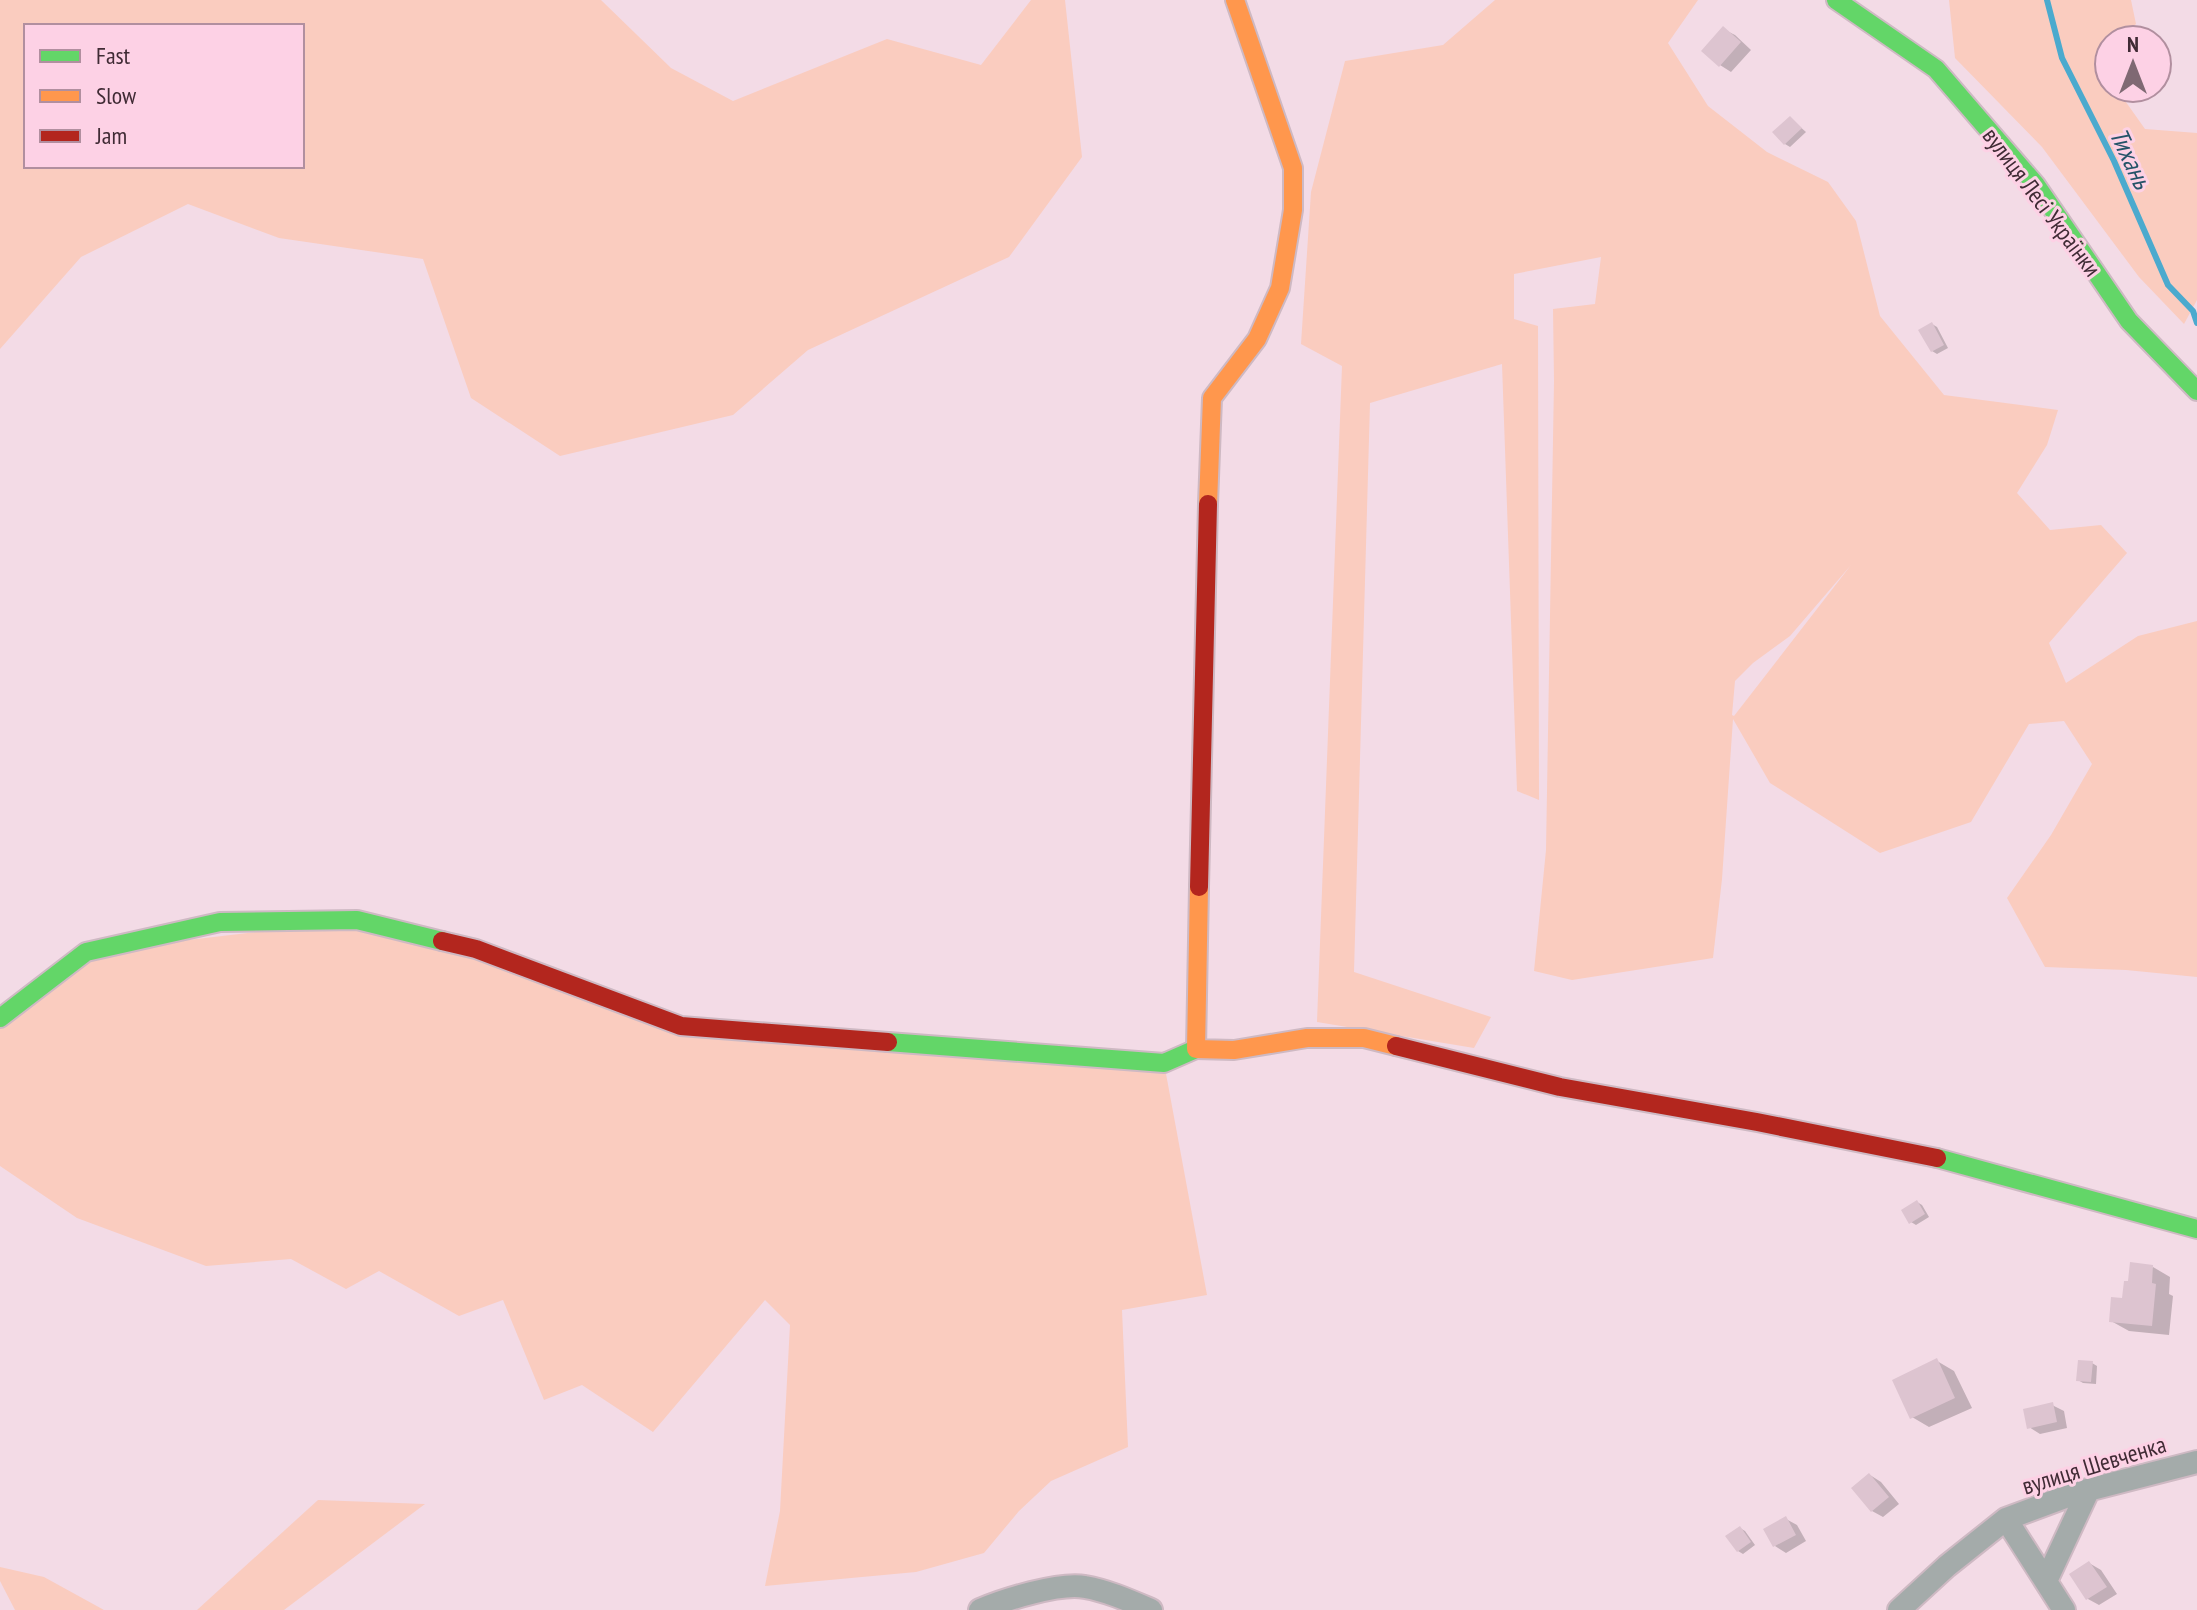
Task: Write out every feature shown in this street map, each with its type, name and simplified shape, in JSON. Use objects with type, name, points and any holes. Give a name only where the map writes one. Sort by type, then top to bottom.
[{"type":"street","points":[[1196,1049],[1212,398],[1257,339],[1280,288],[1293,210],[1293,168],[1235,0]]},
{"type":"street","name":"вулиця Лесі Українки","points":[[1836,0],[1936,69],[2036,185],[2129,321],[2197,391]]},
{"type":"street","points":[[0,1018],[86,952],[220,922],[357,920],[476,949],[681,1026],[1164,1063],[1196,1049],[1234,1050],[1307,1038],[1364,1038],[1560,1087],[1939,1158],[2197,1229]]},
{"type":"street","name":"вулиця Шевченка","points":[[1899,1610],[1947,1566],[2006,1519],[2088,1491],[2197,1462]]},
{"type":"street","points":[[2046,1581],[2088,1491]]},
{"type":"street","name":"вулиця Шевченка","points":[[2006,1519],[2064,1610]]},
{"type":"street","points":[[980,1610],[999,1602],[1053,1589],[1082,1586],[1151,1610]]},
{"type":"shaded area","points":[[0,0],[601,0],[671,68],[733,101],[887,39],[981,65],[1031,0],[1065,0],[1082,157],[1009,257],[808,350],[733,415],[560,456],[471,398],[423,259],[279,238],[188,204],[81,257],[0,349]]},
{"type":"shaded area","points":[[1495,0],[1698,0],[1668,43],[1708,106],[1767,152],[1828,182],[1856,221],[1880,316],[1944,395],[2058,410],[2047,445],[2017,493],[2050,530],[2101,525],[2127,553],[2049,643],[2066,683],[2138,636],[2197,621],[2197,977],[2045,967],[2007,898],[2051,835],[2092,764],[2064,721],[2029,724],[1971,822],[1880,853],[1770,783],[1733,719],[1713,958],[1572,980],[1534,971],[1546,850],[1553,309],[1595,304],[1601,257],[1514,274],[1514,319],[1538,326],[1539,800],[1517,791],[1502,364],[1370,403],[1354,972],[1491,1017],[1474,1048],[1317,1022],[1342,366],[1301,344],[1311,192],[1345,61],[1443,45]],"holes":[[[1851,565],[1734,716],[1735,681],[1753,663],[1790,636]]]},
{"type":"shaded area","points":[[1949,0],[2131,0],[2136,24],[2093,24],[2093,104],[2127,104],[2145,129],[2197,133],[2197,300],[2184,324],[2139,277],[2042,147],[1955,58]]},
{"type":"shaded area","points":[[357,920],[681,1026],[1164,1063],[1207,1295],[1122,1310],[1128,1447],[1051,1481],[1019,1511],[984,1553],[916,1572],[765,1586],[780,1511],[790,1325],[765,1300],[653,1432],[582,1385],[544,1400],[503,1300],[459,1316],[379,1271],[346,1289],[291,1259],[206,1266],[77,1218],[0,1166],[0,1018],[86,952]]},
{"type":"shaded area","points":[[318,1500],[425,1504],[284,1610],[197,1610]]},
{"type":"shaded area","points":[[0,1567],[44,1577],[104,1610],[15,1610],[0,1581]]},
{"type":"building","points":[[1723,26],[1741,42],[1719,67],[1701,51]]},
{"type":"building","points":[[1790,116],[1802,128],[1784,145],[1772,132]]},
{"type":"building","points":[[1932,322],[1944,345],[1931,352],[1918,330]]},
{"type":"building","points":[[1917,1200],[1925,1214],[1909,1224],[1901,1210]]},
{"type":"building","points":[[2130,1262],[2153,1265],[2152,1283],[2156,1284],[2152,1326],[2109,1322],[2111,1297],[2122,1298]]},
{"type":"building","points":[[1937,1358],[1955,1398],[1910,1419],[1892,1380]]},
{"type":"building","points":[[2078,1360],[2093,1361],[2091,1382],[2076,1381]]},
{"type":"building","points":[[2053,1402],[2057,1422],[2027,1429],[2023,1409]]},
{"type":"building","points":[[1869,1473],[1889,1497],[1871,1512],[1851,1488]]},
{"type":"building","points":[[1786,1516],[1796,1535],[1773,1547],[1763,1529]]},
{"type":"building","points":[[1740,1526],[1751,1542],[1737,1552],[1725,1536]]},
{"type":"building","points":[[2089,1561],[2107,1587],[2086,1600],[2069,1574]]},
{"type":"waterway","name":"Тихань","points":[[2047,0],[2062,58],[2114,161],[2168,285],[2193,311],[2197,323]]},
{"type":"traffic: fast","points":[[1836,0],[1936,69],[2036,185],[2129,321],[2197,391]]},
{"type":"traffic: fast","points":[[0,1018],[86,952],[220,922],[357,920],[442,941]]},
{"type":"traffic: fast","points":[[888,1042],[1164,1063],[1196,1049]]},
{"type":"traffic: fast","points":[[1937,1158],[2197,1229]]},
{"type":"traffic: slow","points":[[1208,504],[1212,398],[1257,339],[1280,288],[1293,210],[1293,168],[1235,0]]},
{"type":"traffic: slow","points":[[1199,887],[1196,1049],[1234,1050],[1307,1038],[1364,1038],[1396,1046]]},
{"type":"traffic: jam","points":[[1199,887],[1208,504]]},
{"type":"traffic: jam","points":[[442,941],[476,949],[681,1026],[888,1042]]},
{"type":"traffic: jam","points":[[1396,1046],[1560,1087],[1937,1158]]}]
